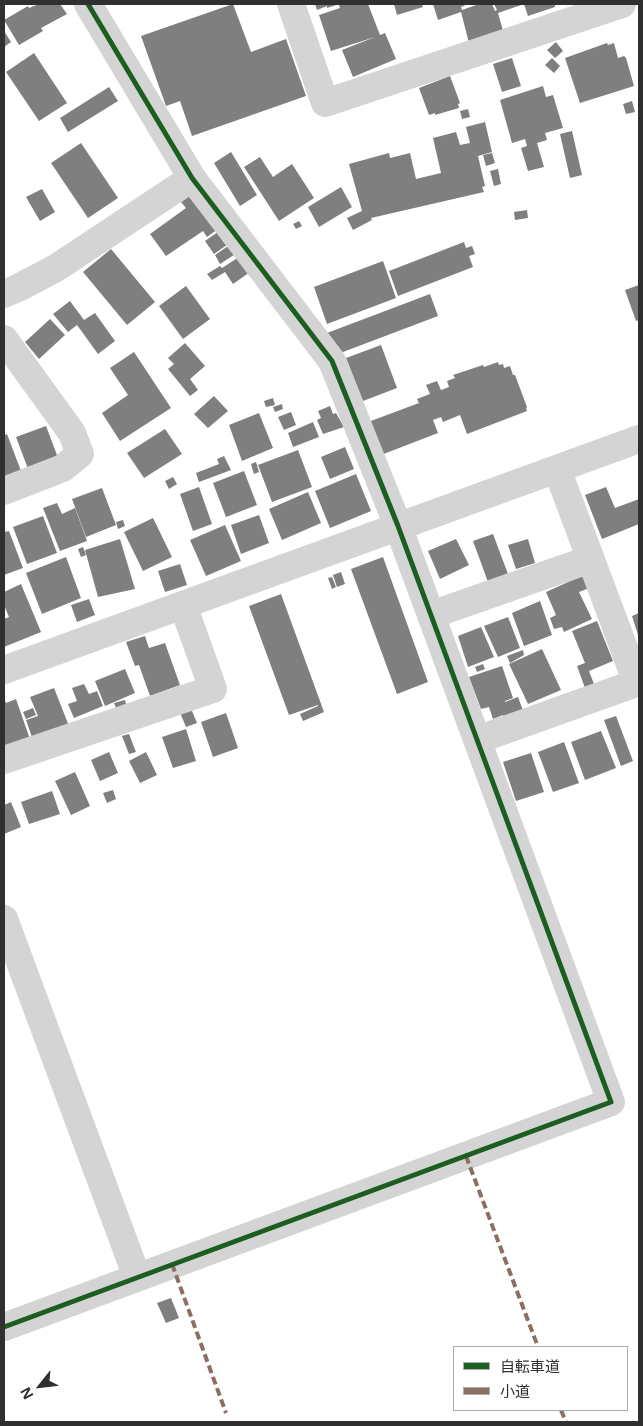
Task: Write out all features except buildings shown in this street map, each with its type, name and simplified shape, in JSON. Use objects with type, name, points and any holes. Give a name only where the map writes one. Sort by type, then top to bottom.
[{"type":"street","points":[[4,1327],[611,1102],[398,526],[332,361],[192,178],[88,4]]},
{"type":"street","points":[[291,4],[325,103],[622,4]]},
{"type":"street","points":[[4,294],[56,268],[192,178]]},
{"type":"street","points":[[4,339],[72,433],[80,454],[64,468],[4,491]]},
{"type":"street","points":[[4,670],[639,439]]},
{"type":"street","points":[[477,740],[638,682],[557,468]]},
{"type":"street","points":[[431,615],[591,559]]},
{"type":"street","points":[[4,760],[213,689],[183,605]]},
{"type":"street","points":[[4,919],[137,1277]]},
{"type":"marked path","points":[[466,1156],[538,1346]]},
{"type":"marked path","points":[[172,1264],[226,1413]]},
{"type":"marked path","points":[[561,1411],[566,1422]]},
{"type":"cycle path","points":[[4,1327],[611,1102],[398,526],[332,361],[192,178],[88,4]]}]
